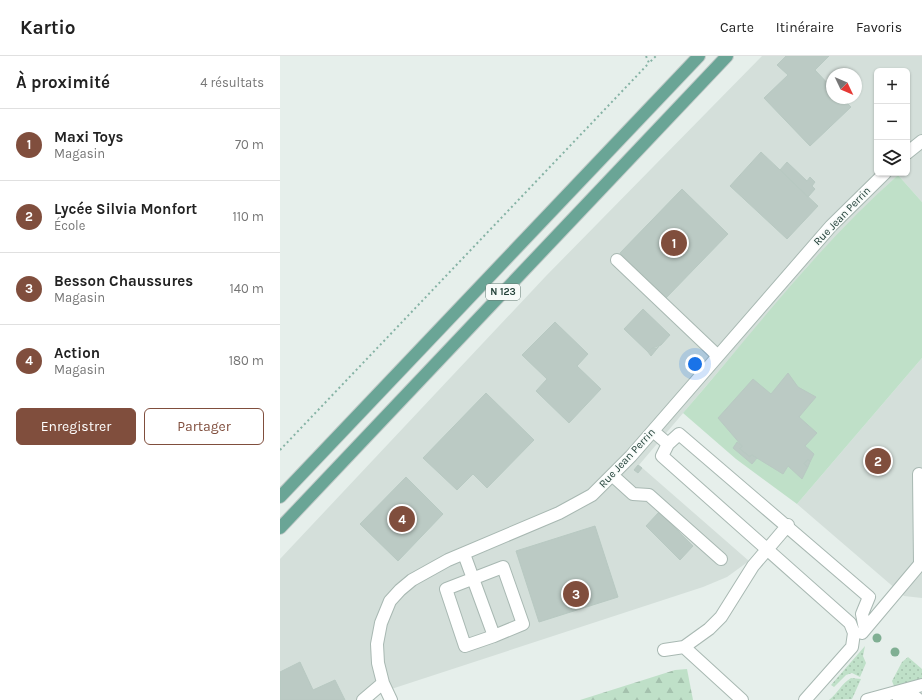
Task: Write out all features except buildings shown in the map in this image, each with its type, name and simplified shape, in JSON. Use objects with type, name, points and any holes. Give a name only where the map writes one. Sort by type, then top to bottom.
[{"type":"main road","name":"N 123","points":[[280,497],[699,56]]},
{"type":"main road","name":"N 123","points":[[280,528],[727,56]]},
{"type":"street","points":[[910,151],[922,141]]},
{"type":"street","name":"Rue Jean Perrin","points":[[391,700],[383,683],[378,663],[377,644],[381,622],[390,601],[412,580],[464,554],[559,513],[592,495],[653,431],[831,226],[882,176]]},
{"type":"street","points":[[617,260],[718,356]]},
{"type":"street","points":[[653,431],[668,444]]},
{"type":"street","points":[[852,647],[854,633],[850,623],[662,456],[668,444],[679,434],[788,525],[869,597],[862,614],[866,629]]},
{"type":"street","points":[[805,700],[852,647],[920,564],[919,474]]},
{"type":"street","points":[[612,475],[633,494],[649,495],[721,559]]},
{"type":"street","points":[[664,650],[684,647],[709,629],[721,617],[743,580],[766,549],[788,525]]},
{"type":"street","points":[[464,554],[494,636]]},
{"type":"street","points":[[504,567],[523,624],[465,646],[446,589],[473,578],[504,567]]},
{"type":"street","points":[[684,647],[742,700]]},
{"type":"street","points":[[363,700],[383,683]]},
{"type":"street","points":[[867,700],[922,685]]},
{"type":"street","points":[[899,700],[914,696],[919,700]]},
{"type":"path","points":[[646,56],[649,63]]},
{"type":"path","points":[[280,450],[656,56]]},
{"type":"shaded area","points":[[762,56],[922,56],[922,202],[899,176],[910,176],[910,68],[874,68],[874,176],[897,176],[807,267],[639,465],[749,561],[727,577],[703,587],[373,695],[375,700],[280,700],[280,559],[546,276]]},
{"type":"shaded area","points":[[922,358],[922,598],[904,596],[797,504]]},
{"type":"green space","points":[[897,176],[899,176],[922,202],[922,358],[797,504],[736,459],[683,413],[813,260],[869,202]]},
{"type":"green space","points":[[865,646],[863,656],[866,663],[860,677],[852,673],[846,675],[834,687],[831,685]]},
{"type":"green space","points":[[908,657],[922,669],[922,680],[894,686],[892,681],[902,662]]},
{"type":"green space","points":[[687,669],[693,700],[580,700],[675,670]]},
{"type":"green space","points":[[851,678],[861,679],[852,699],[829,700],[845,683]]},
{"type":"place","name":"Maxi Toys","points":[[674,243]]},
{"type":"place","name":"Lycée Silvia Monfort","points":[[878,461]]},
{"type":"place","name":"Action","points":[[402,519]]},
{"type":"place","name":"Besson Chaussures","points":[[576,594]]}]
